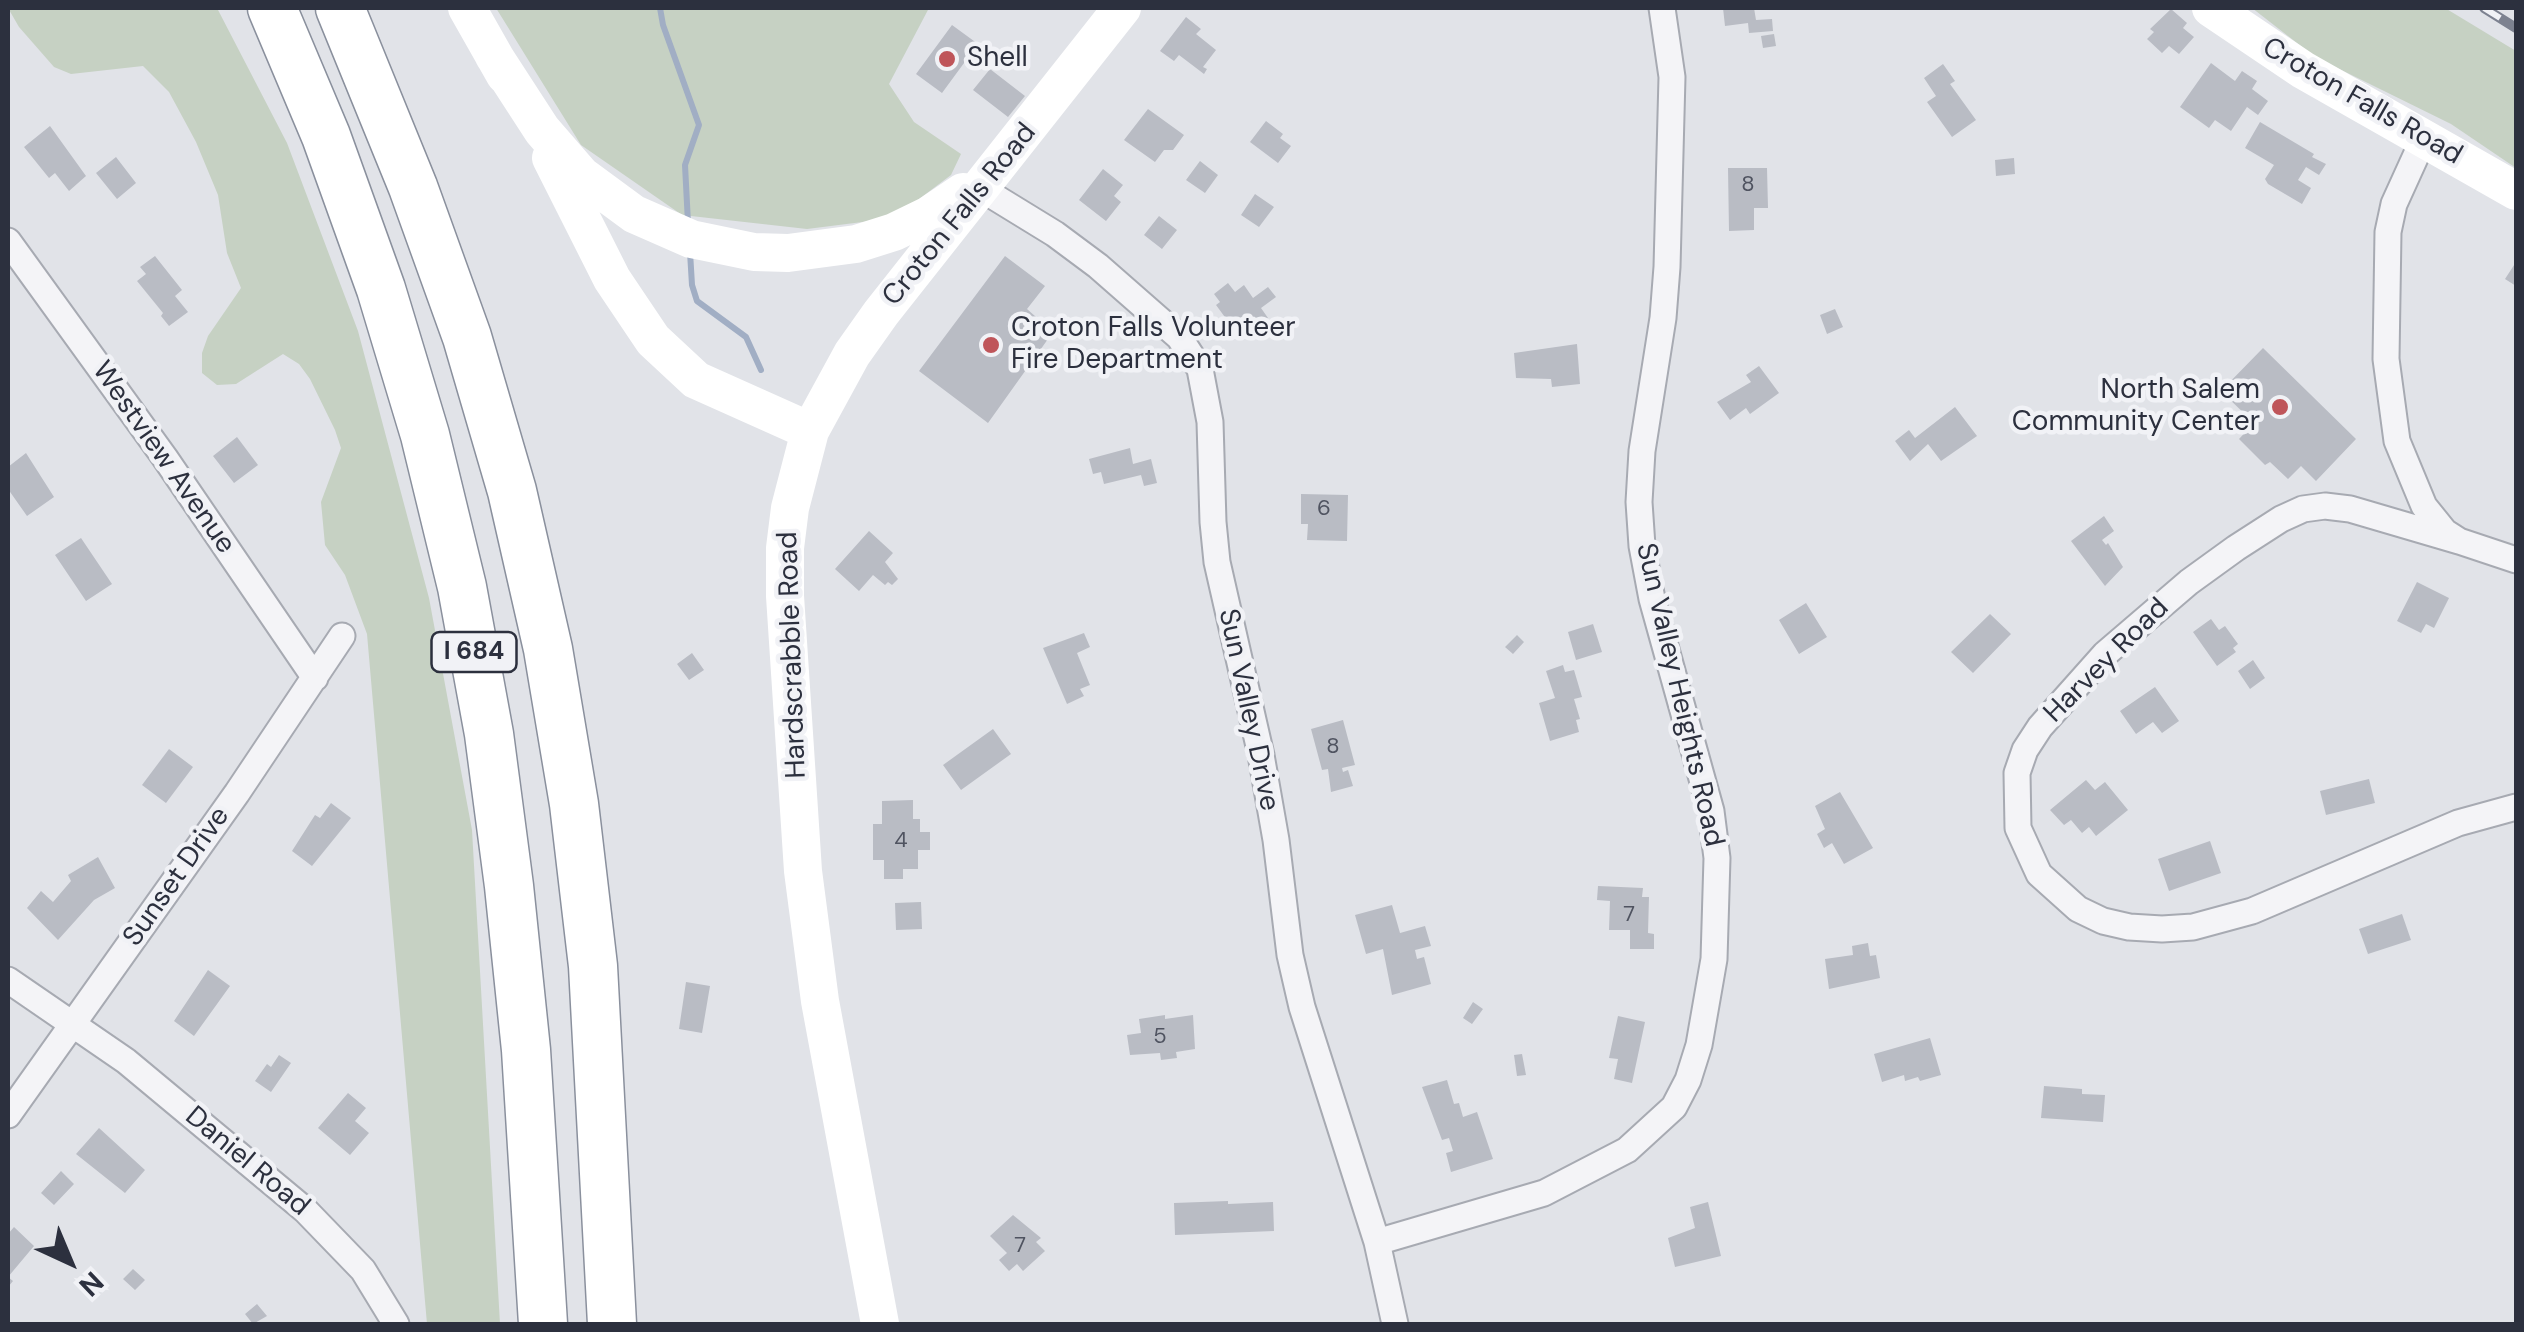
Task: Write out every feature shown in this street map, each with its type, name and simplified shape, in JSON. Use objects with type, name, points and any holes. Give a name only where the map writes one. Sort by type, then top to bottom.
[{"type":"highway","name":"I 684","points":[[272,8],[326,136],[387,307],[426,435],[462,586],[489,734],[510,886],[526,1050],[543,1324]]},
{"type":"highway","name":"I 684","points":[[340,8],[442,262],[490,412],[531,568],[562,728],[593,966],[612,1324]]},
{"type":"highway","points":[[604,1185],[629,1245],[635,1324]]},
{"type":"main road","points":[[467,8],[548,152],[612,280],[653,340],[696,380],[810,431]]},
{"type":"main road","name":"Croton Falls Road","points":[[810,431],[828,393],[873,323],[1122,8]]},
{"type":"main road","name":"Croton Falls Road","points":[[2211,8],[2302,70],[2516,191]]},
{"type":"main road","points":[[494,56],[552,142],[606,196],[662,228],[722,247],[754,252],[805,252],[856,244],[894,232],[940,207],[1011,152]]},
{"type":"main road","name":"Hardscrabble Road","points":[[810,431],[798,468],[786,548],[798,808],[820,1000],[880,1324]]},
{"type":"street","name":"Sun Valley Heights Road","points":[[1377,1242],[1544,1193],[1627,1150],[1674,1107],[1699,1046],[1714,959],[1717,858],[1711,812],[1652,599],[1639,502],[1642,451],[1667,267],[1672,77],[1662,8]]},
{"type":"street","points":[[2424,138],[2394,204],[2388,232],[2386,358],[2398,441],[2409,472],[2434,520],[2459,541]]},
{"type":"street","name":"Sun Valley Drive","points":[[980,188],[1098,266],[1179,337],[1200,370],[1210,422],[1212,522],[1218,562],[1261,756],[1290,954],[1302,1007],[1377,1242],[1395,1324]]},
{"type":"street","name":"Westview Avenue","points":[[8,241],[165,458],[315,678]]},
{"type":"street","name":"Harvey Road","points":[[2516,560],[2338,508],[2302,509],[2280,519],[2189,582],[2105,654],[2069,692],[2025,750],[2017,773],[2018,828],[2039,874],[2078,909],[2129,927],[2162,930],[2208,924],[2252,911],[2458,823],[2516,807]]},
{"type":"street","points":[[2484,549],[2516,547]]},
{"type":"street","name":"Sunset Drive","points":[[8,1115],[342,636]]},
{"type":"street","name":"Daniel Road","points":[[8,980],[140,1073],[305,1210],[363,1270],[396,1324]]},
{"type":"green space","points":[[8,8],[217,8],[287,143],[358,331],[429,598],[472,830],[500,1324],[427,1324],[367,634],[345,575],[325,545],[321,502],[341,448],[335,430],[310,379],[299,364],[283,354],[236,384],[217,385],[202,373],[202,353],[208,336],[241,288],[227,253],[218,195],[169,92],[143,66],[71,74],[54,67],[19,27]]},
{"type":"green space","points":[[496,8],[929,8],[889,84],[914,122],[961,154],[951,175],[894,218],[807,229],[682,215],[581,145]]},
{"type":"green space","points":[[2252,8],[2445,8],[2516,51],[2516,168],[2451,124],[2315,57]]},
{"type":"building","points":[[1723,8],[1754,8],[1756,20],[1772,19],[1773,31],[1749,33],[1748,23],[1725,26]]},
{"type":"building","points":[[2171,9],[2187,23],[2183,28],[2194,37],[2179,54],[2169,46],[2162,53],[2147,39],[2154,32],[2150,29]]},
{"type":"building","points":[[1186,17],[1201,29],[1196,34],[1216,50],[1203,67],[1207,69],[1204,74],[1179,55],[1174,61],[1160,51]]},
{"type":"building","name":"Shell","points":[[952,25],[978,44],[942,93],[916,74]]},
{"type":"building","points":[[1774,34],[1776,46],[1763,48],[1761,36]]},
{"type":"building","points":[[2211,63],[2235,81],[2242,71],[2257,81],[2252,89],[2268,101],[2258,115],[2247,107],[2231,131],[2215,120],[2209,128],[2180,107]]},
{"type":"building","points":[[1943,64],[1955,81],[1950,84],[1976,120],[1952,137],[1927,102],[1936,96],[1924,78]]},
{"type":"building","points":[[990,69],[1025,96],[1008,117],[973,90]]},
{"type":"building","points":[[1148,109],[1184,135],[1173,150],[1164,150],[1155,162],[1124,140]]},
{"type":"building","points":[[1266,121],[1291,146],[1278,163],[1250,142]]},
{"type":"building","points":[[2260,122],[2326,164],[2319,175],[2306,167],[2298,180],[2311,188],[2302,204],[2268,184],[2265,179],[2274,165],[2245,148]]},
{"type":"building","points":[[50,126],[86,176],[69,191],[55,173],[49,178],[24,147]]},
{"type":"building","points":[[116,157],[136,183],[117,199],[96,173]]},
{"type":"building","points":[[2014,158],[2015,174],[1996,176],[1995,160]]},
{"type":"building","points":[[1200,161],[1218,175],[1205,193],[1186,180]]},
{"type":"building","points":[[1728,168],[1767,168],[1768,208],[1754,208],[1754,230],[1729,231]]},
{"type":"building","points":[[1103,169],[1123,185],[1114,196],[1121,202],[1106,221],[1079,200]]},
{"type":"building","points":[[1255,194],[1274,207],[1259,227],[1241,215]]},
{"type":"building","points":[[1159,216],[1177,230],[1162,249],[1144,235]]},
{"type":"building","points":[[155,256],[182,290],[175,296],[188,312],[169,326],[137,281],[146,274],[140,267]]},
{"type":"building","name":"Croton Falls Volunteer Fire Department","points":[[1005,256],[1045,286],[1027,309],[1053,332],[988,423],[919,371]]},
{"type":"building","points":[[2516,262],[2516,286],[2505,279]]},
{"type":"building","points":[[1228,283],[1235,292],[1244,285],[1253,298],[1268,287],[1276,297],[1261,308],[1268,318],[1241,339],[1216,305],[1220,302],[1214,294]]},
{"type":"building","points":[[1835,309],[1843,327],[1827,334],[1820,315]]},
{"type":"building","points":[[1577,344],[1580,384],[1552,387],[1551,379],[1516,378],[1514,353]]},
{"type":"building","name":"North Salem Community Center","points":[[2263,348],[2356,439],[2316,481],[2301,466],[2288,479],[2270,462],[2265,465],[2239,439],[2254,423],[2221,391]]},
{"type":"building","points":[[1759,366],[1779,393],[1750,414],[1746,408],[1730,420],[1717,402],[1751,382],[1746,375]]},
{"type":"building","points":[[1955,407],[1977,436],[1941,461],[1928,444],[1910,461],[1895,441],[1909,430],[1915,438]]},
{"type":"building","points":[[237,437],[258,465],[234,483],[213,456]]},
{"type":"building","points":[[1130,448],[1133,464],[1151,459],[1157,483],[1144,486],[1141,475],[1104,484],[1101,472],[1093,474],[1089,459]]},
{"type":"building","points":[[26,453],[54,497],[27,516],[8,489],[8,467]]},
{"type":"building","points":[[1301,494],[1348,495],[1347,541],[1307,540],[1308,524],[1301,524]]},
{"type":"building","points":[[2104,516],[2114,531],[2102,540],[2123,567],[2105,586],[2071,541]]},
{"type":"building","points":[[869,531],[893,553],[885,562],[898,579],[885,585],[873,575],[859,591],[835,569]]},
{"type":"building","points":[[81,538],[112,584],[86,601],[55,555]]},
{"type":"building","points":[[2417,582],[2449,598],[2434,628],[2426,624],[2421,633],[2397,621]]},
{"type":"building","points":[[1806,603],[1827,637],[1799,654],[1779,620]]},
{"type":"building","points":[[1990,614],[2011,634],[1973,673],[1951,652]]},
{"type":"building","points":[[2211,619],[2219,630],[2225,626],[2238,644],[2233,648],[2236,652],[2217,666],[2193,632]]},
{"type":"building","points":[[1593,624],[1602,652],[1576,660],[1568,632]]},
{"type":"building","points":[[1084,633],[1090,647],[1077,653],[1090,685],[1080,689],[1084,696],[1067,704],[1043,648]]},
{"type":"building","points":[[1517,635],[1524,642],[1513,654],[1505,647]]},
{"type":"building","points":[[692,653],[704,670],[689,680],[677,664]]},
{"type":"building","points":[[2253,660],[2265,678],[2250,689],[2238,671]]},
{"type":"building","points":[[1563,665],[1565,672],[1574,670],[1582,697],[1574,699],[1579,732],[1550,741],[1539,703],[1555,698],[1546,671]]},
{"type":"building","points":[[2155,687],[2179,721],[2162,733],[2153,722],[2136,734],[2120,711]]},
{"type":"building","points":[[1343,720],[1355,765],[1342,768],[1343,772],[1348,770],[1353,786],[1331,792],[1328,769],[1322,770],[1311,729]]},
{"type":"building","points":[[993,729],[1011,754],[961,790],[943,765]]},
{"type":"building","points":[[169,749],[193,767],[166,803],[142,785]]},
{"type":"building","points":[[2369,779],[2375,803],[2326,815],[2320,791]]},
{"type":"building","points":[[2086,780],[2095,790],[2105,782],[2128,810],[2096,836],[2089,827],[2082,833],[2071,820],[2064,825],[2050,810]]},
{"type":"building","points":[[1840,792],[1873,848],[1844,864],[1832,843],[1824,848],[1817,834],[1825,829],[1815,806]]},
{"type":"building","points":[[913,800],[913,819],[920,819],[920,832],[930,832],[930,850],[918,850],[918,869],[903,869],[903,879],[884,879],[884,860],[873,860],[873,824],[882,824],[882,801]]},
{"type":"building","points":[[331,803],[351,818],[312,866],[292,851],[315,815],[320,818]]},
{"type":"building","points":[[2210,841],[2221,873],[2169,891],[2158,859]]},
{"type":"building","points":[[98,857],[115,888],[94,900],[58,940],[27,908],[41,891],[53,902],[71,881],[68,875]]},
{"type":"building","points":[[1598,886],[1643,888],[1642,897],[1649,897],[1648,933],[1654,934],[1654,949],[1630,949],[1630,930],[1609,930],[1610,901],[1597,900]]},
{"type":"building","points":[[921,902],[922,929],[896,930],[895,903]]},
{"type":"building","points":[[1392,905],[1400,933],[1425,926],[1431,946],[1415,950],[1417,959],[1424,957],[1431,984],[1392,995],[1383,949],[1366,954],[1355,915]]},
{"type":"building","points":[[2402,914],[2411,940],[2368,954],[2359,929]]},
{"type":"building","points":[[1868,943],[1870,956],[1876,955],[1880,978],[1829,989],[1825,959],[1853,955],[1852,946]]},
{"type":"building","points":[[208,970],[230,986],[194,1036],[174,1021]]},
{"type":"building","points":[[686,982],[710,986],[702,1033],[679,1029]]},
{"type":"building","points":[[1473,1002],[1483,1009],[1472,1024],[1463,1018]]},
{"type":"building","points":[[1165,1015],[1165,1019],[1193,1015],[1195,1049],[1176,1052],[1177,1058],[1161,1060],[1160,1053],[1130,1055],[1127,1035],[1141,1033],[1139,1019]]},
{"type":"building","points":[[1618,1016],[1645,1022],[1632,1083],[1614,1079],[1618,1059],[1609,1058]]},
{"type":"building","points":[[1930,1038],[1941,1075],[1905,1081],[1904,1075],[1882,1082],[1874,1054]]},
{"type":"building","points":[[1522,1054],[1526,1075],[1517,1076],[1514,1055]]},
{"type":"building","points":[[279,1055],[291,1063],[271,1092],[255,1081]]},
{"type":"building","points":[[1447,1080],[1454,1104],[1459,1103],[1463,1117],[1477,1112],[1493,1159],[1451,1172],[1446,1153],[1453,1151],[1449,1138],[1442,1140],[1422,1087]]},
{"type":"building","points":[[2044,1086],[2105,1095],[2103,1122],[2041,1118]]},
{"type":"building","points":[[348,1093],[366,1108],[355,1121],[369,1133],[350,1155],[318,1128]]},
{"type":"building","points":[[99,1128],[145,1170],[125,1193],[76,1154]]},
{"type":"building","points":[[61,1171],[74,1184],[54,1205],[41,1193]]},
{"type":"building","points":[[1273,1202],[1274,1231],[1175,1235],[1174,1203]]},
{"type":"building","points":[[1708,1202],[1721,1256],[1675,1267],[1668,1238],[1695,1228],[1690,1207]]},
{"type":"building","points":[[1013,1215],[1041,1238],[1036,1242],[1045,1251],[1023,1271],[1017,1264],[1009,1271],[999,1260],[1007,1253],[990,1236]]},
{"type":"building","points":[[14,1227],[34,1246],[8,1277],[8,1234]]},
{"type":"building","points":[[133,1269],[145,1280],[135,1290],[123,1279]]},
{"type":"building","points":[[257,1304],[267,1316],[253,1324],[245,1314]]},
{"type":"waterway","points":[[660,8],[699,125],[685,165],[688,223]]},
{"type":"waterway","points":[[690,252],[697,301],[746,337],[761,370]]},
{"type":"railway","points":[[2484,8],[2516,28]]},
{"type":"place","name":"Shell","points":[[947,59]]},
{"type":"place","name":"Croton Falls Volunteer Fire Department","points":[[991,345]]},
{"type":"place","name":"North Salem Community Center","points":[[2280,407]]}]
